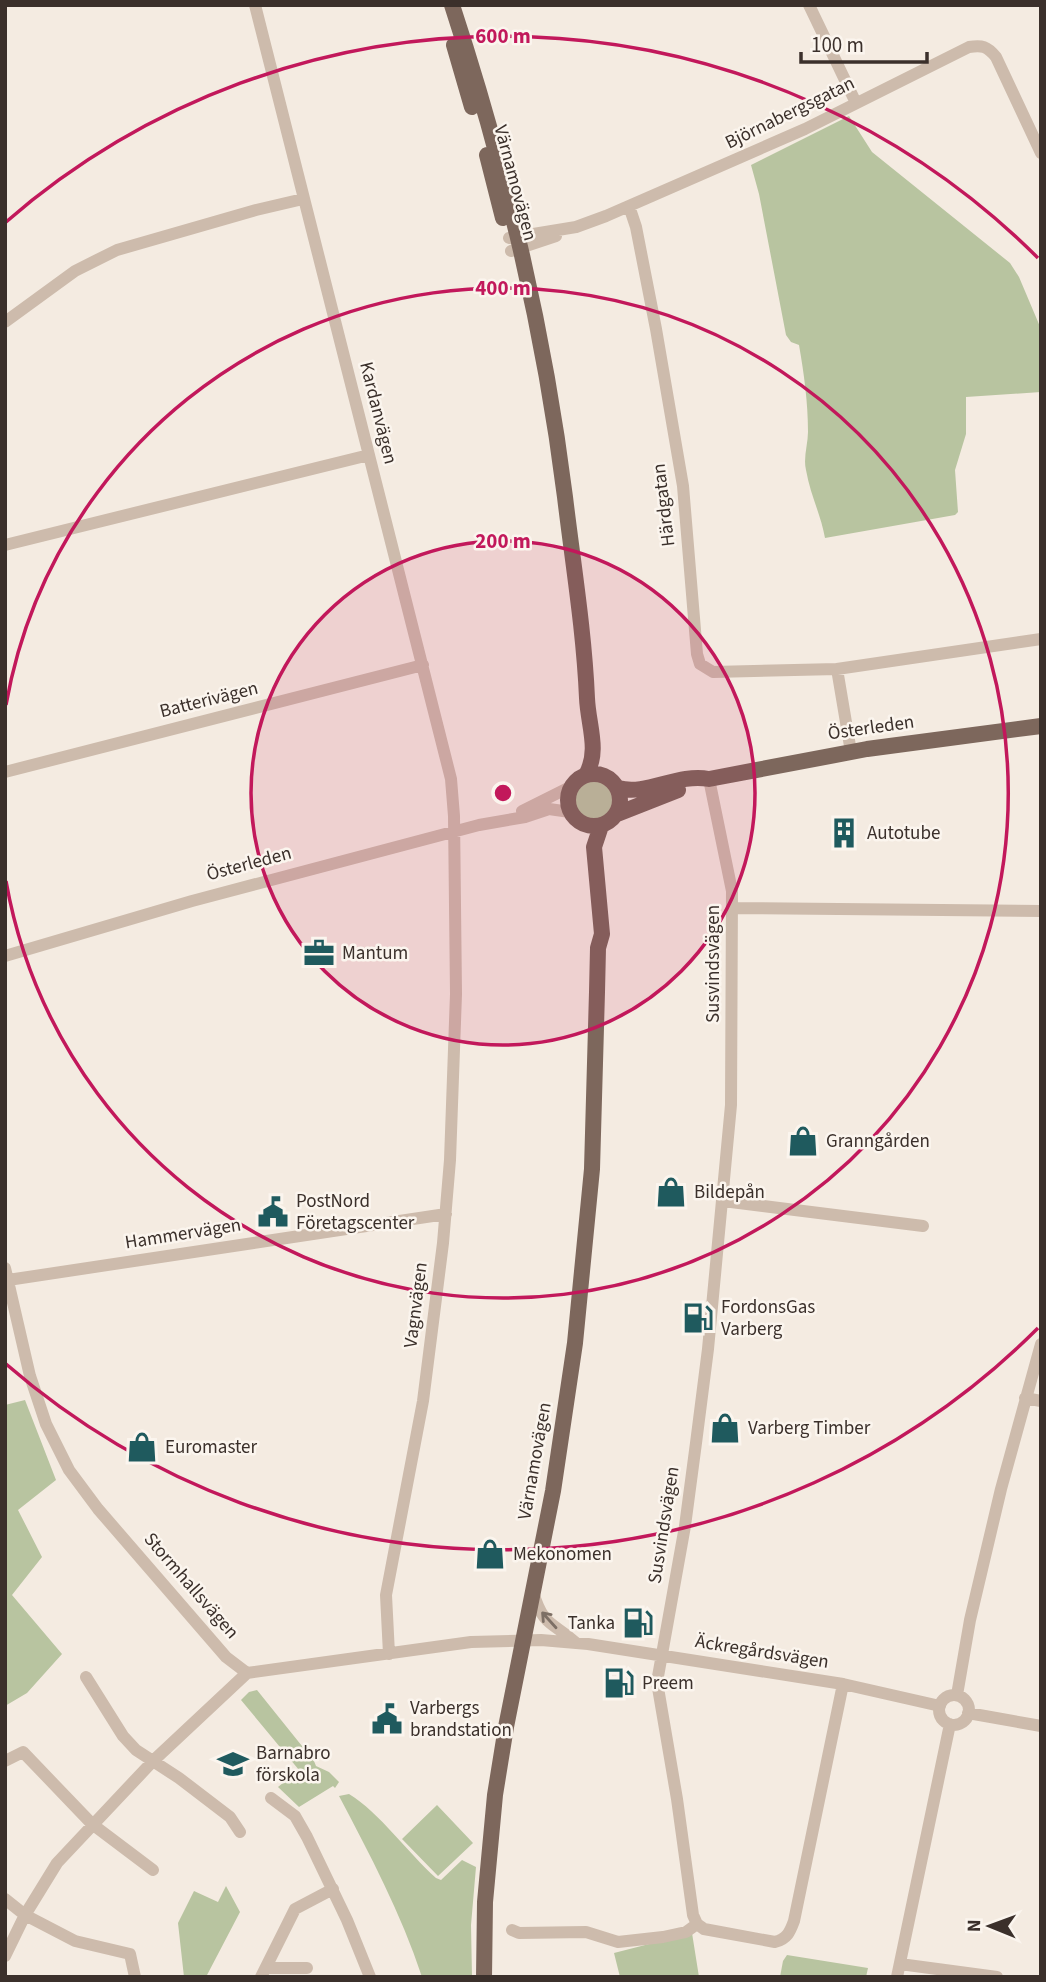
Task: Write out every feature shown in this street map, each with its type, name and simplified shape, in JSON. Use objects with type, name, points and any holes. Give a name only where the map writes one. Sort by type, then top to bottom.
[{"type":"main road","name":"Värnamovägen","points":[[442,5],[515,243]]},
{"type":"main road","name":"Värnamovägen","points":[[452,5],[471,65],[556,425],[586,663],[599,740],[621,802],[617,814]]},
{"type":"main road","name":"Värnamovägen","points":[[586,663],[587,703],[594,753],[586,775]]},
{"type":"main road","name":"Österleden","points":[[617,814],[709,779],[850,752],[1041,726]]},
{"type":"main road","points":[[572,786],[586,775],[599,774],[615,784]]},
{"type":"main road","name":"Österleden","points":[[615,784],[631,791],[694,776],[709,779]]},
{"type":"main road","name":"Värnamovägen","points":[[485,1977],[484,1940],[489,1844],[506,1727],[553,1491],[575,1343],[592,1169],[598,948],[592,879],[583,837],[568,799],[572,786]]},
{"type":"main road","points":[[573,816],[588,826],[601,826],[617,814]]},
{"type":"main road","name":"Värnamovägen","points":[[598,948],[601,934],[594,846],[601,826]]},
{"type":"street","name":"Kardanvägen","points":[[255,5],[451,779],[454,832]]},
{"type":"street","points":[[808,5],[856,103]]},
{"type":"street","name":"Björnabergsgatan","points":[[515,243],[567,232],[724,166],[969,47],[988,48],[996,57],[1041,153]]},
{"type":"street","points":[[5,322],[75,271],[117,250],[303,199]]},
{"type":"street","name":"Härdgatan","points":[[629,206],[636,227],[656,329],[683,486],[700,664],[713,672],[837,669],[1041,639]]},
{"type":"street","points":[[5,545],[369,455]]},
{"type":"street","name":"Batterivägen","points":[[5,772],[423,665]]},
{"type":"street","points":[[837,669],[850,752]]},
{"type":"street","name":"Susvindsvägen","points":[[697,1924],[693,1915],[657,1682],[685,1526],[708,1349],[731,1105],[732,891],[709,779]]},
{"type":"street","name":"Österleden","points":[[505,819],[572,786]]},
{"type":"street","name":"Österleden","points":[[5,956],[192,901],[505,819],[549,810],[573,816]]},
{"type":"street","name":"Vagnvägen","points":[[389,1654],[386,1595],[423,1401],[446,1214],[456,994],[454,832]]},
{"type":"street","points":[[733,908],[1041,911]]},
{"type":"street","points":[[723,1200],[923,1226]]},
{"type":"street","name":"Hammervägen","points":[[7,1274],[446,1214]]},
{"type":"street","name":"Stormhallsvägen","points":[[7,1274],[30,1376],[46,1424],[69,1470],[98,1510],[226,1657],[247,1673]]},
{"type":"street","points":[[957,1695],[970,1620],[1041,1344]]},
{"type":"street","points":[[1025,1398],[1041,1401]]},
{"type":"street","name":"Äckregårdsvägen","points":[[533,1589],[537,1604],[547,1622],[576,1643]]},
{"type":"street","points":[[5,1955],[25,1915],[57,1863],[153,1760],[247,1673],[471,1642],[523,1640]]},
{"type":"street","name":"Äckregårdsvägen","points":[[523,1640],[576,1643],[843,1684],[940,1706]]},
{"type":"street","points":[[86,1677],[123,1737],[136,1750],[230,1817],[240,1832]]},
{"type":"street","points":[[512,1930],[519,1933],[586,1931],[618,1942],[686,1932],[697,1924],[715,1932],[775,1942],[783,1940],[789,1935],[794,1921],[843,1684]]},
{"type":"street","points":[[957,1695],[966,1702],[968,1713],[961,1722],[950,1724],[942,1718],[940,1706],[947,1696],[957,1695]]},
{"type":"street","points":[[968,1713],[1041,1726]]},
{"type":"street","points":[[950,1724],[898,1970],[997,1977]]},
{"type":"street","points":[[5,1761],[23,1752],[92,1824],[153,1870]]},
{"type":"street","points":[[271,1798],[295,1816],[307,1837],[370,1977]]},
{"type":"street","points":[[263,1972],[295,1909],[332,1889]]},
{"type":"street","points":[[5,1899],[25,1915],[75,1941],[130,1954],[135,1977]]},
{"type":"street","points":[[263,1972],[307,1968]]},
{"type":"green space","points":[[849,116],[872,152],[1010,263],[1019,277],[1041,329],[1041,392],[966,397],[966,434],[955,470],[958,512],[955,515],[825,538],[805,465],[807,410],[799,345],[791,342],[786,335],[751,165]]},
{"type":"green space","points":[[595,779],[610,785],[616,800],[610,815],[595,821],[580,815],[574,800],[580,785]]},
{"type":"green space","points":[[25,1400],[56,1480],[18,1510],[42,1557],[12,1595],[62,1654],[27,1693],[5,1706],[5,1405]]},
{"type":"green space","points":[[257,1690],[316,1766],[329,1772],[339,1782],[335,1788],[333,1786],[299,1807],[278,1787],[299,1770],[241,1700],[249,1692]]},
{"type":"green space","points":[[349,1794],[372,1811],[436,1878],[441,1880],[462,1860],[476,1867],[471,1925],[472,1977],[422,1977],[395,1907],[339,1796]]},
{"type":"green space","points":[[437,1805],[473,1843],[438,1876],[402,1839]]},
{"type":"green space","points":[[226,1886],[240,1912],[206,1977],[184,1977],[178,1923],[194,1891],[218,1902]]},
{"type":"green space","points":[[692,1933],[699,1977],[620,1977],[614,1953]]},
{"type":"green space","points":[[787,1955],[868,1968],[866,1977],[780,1977]]},
{"type":"place","name":"Autotube","points":[[844,833]]},
{"type":"place","name":"Mantum","points":[[319,953]]},
{"type":"place","name":"Granngården","points":[[803,1141]]},
{"type":"place","name":"Bildepån","points":[[671,1192]]},
{"type":"place","name":"PostNord Företagscenter","points":[[273,1212]]},
{"type":"place","name":"FordonsGas Varberg","points":[[698,1318]]},
{"type":"place","name":"Varberg Timber","points":[[725,1428]]},
{"type":"place","name":"Euromaster","points":[[142,1447]]},
{"type":"place","name":"Mekonomen","points":[[490,1554]]},
{"type":"place","name":"Tanka","points":[[638,1623]]},
{"type":"place","name":"Preem","points":[[619,1683]]},
{"type":"place","name":"Varbergs brandstation","points":[[387,1719]]},
{"type":"place","name":"Barnabro förskola","points":[[233,1764]]}]
